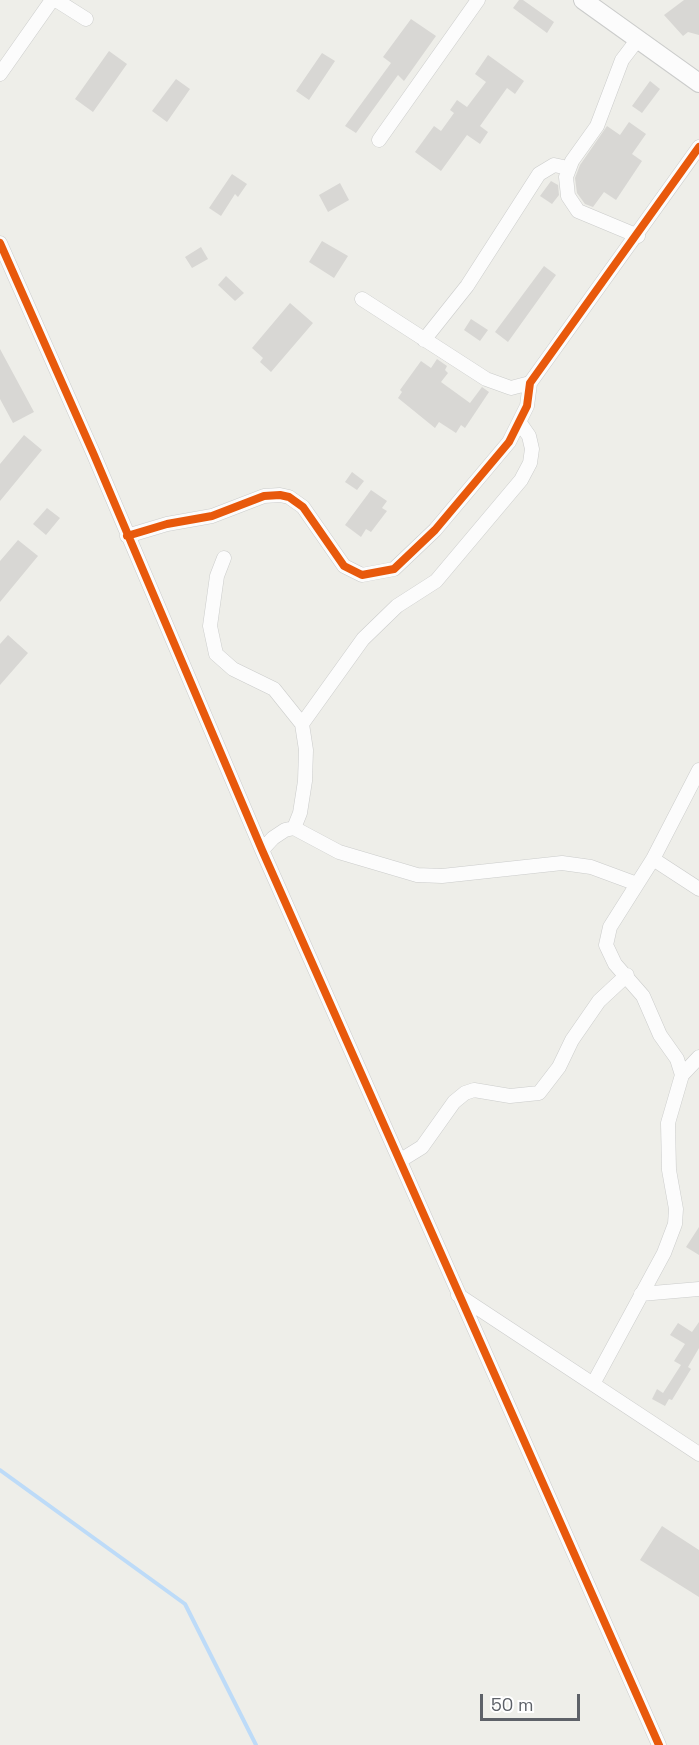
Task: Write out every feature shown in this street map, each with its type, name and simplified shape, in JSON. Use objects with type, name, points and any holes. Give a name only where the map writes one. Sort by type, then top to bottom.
[{"type":"street","points":[[0,74],[54,0],[86,19]]},
{"type":"street","points":[[379,140],[478,0]]},
{"type":"street","points":[[583,0],[699,83]]},
{"type":"street","points":[[638,39],[622,60],[597,126],[568,168],[566,185],[568,196],[578,211],[638,236]]},
{"type":"street","points":[[127,536],[167,524],[212,516],[264,496],[280,495],[289,497],[303,507],[344,566],[362,574],[379,574],[394,569],[435,530],[473,487],[520,423],[527,406],[531,382],[638,236],[699,147]]},
{"type":"street","points":[[424,340],[497,243],[539,174],[554,165],[568,168]]},
{"type":"street","points":[[0,243],[90,444],[127,536],[262,850],[658,1745]]},
{"type":"street","points":[[362,298],[424,340],[493,382],[511,388],[531,382]]},
{"type":"street","points":[[302,724],[363,639],[397,606],[436,581],[516,487],[530,463],[532,449],[529,436],[520,423]]},
{"type":"street","points":[[224,558],[217,576],[210,626],[216,654],[233,669],[274,688],[302,724],[306,750],[305,781],[300,813],[294,828]]},
{"type":"street","points":[[682,1075],[677,1059],[660,1035],[644,996],[615,964],[606,945],[610,927],[653,859],[699,770]]},
{"type":"street","points":[[262,850],[273,838],[285,830],[294,828],[339,852],[417,875],[442,876],[561,863],[591,867],[637,884]]},
{"type":"street","points":[[653,859],[699,889]]},
{"type":"street","points":[[401,1160],[422,1147],[454,1102],[465,1093],[474,1090],[510,1096],[539,1093],[559,1067],[572,1040],[599,1001],[627,975]]},
{"type":"street","points":[[593,1383],[664,1253],[675,1224],[676,1209],[669,1170],[668,1124],[682,1075],[699,1056]]},
{"type":"street","points":[[641,1293],[699,1289]]},
{"type":"street","points":[[458,1294],[699,1454]]},
{"type":"building","points":[[519,0],[523,0],[554,22],[547,33],[513,8]]},
{"type":"building","points":[[684,0],[699,0],[699,35],[688,32],[683,36],[664,15]]},
{"type":"building","points":[[411,19],[436,36],[404,81],[398,75],[356,133],[345,126],[391,63],[383,57]]},
{"type":"building","points":[[109,51],[127,64],[93,112],[75,99]]},
{"type":"building","points":[[322,53],[335,61],[309,100],[296,91]]},
{"type":"building","points":[[488,55],[524,81],[515,94],[507,88],[480,126],[488,132],[480,144],[467,135],[441,171],[415,152],[434,126],[441,131],[454,113],[450,110],[457,100],[467,107],[486,82],[475,74]]},
{"type":"building","points":[[176,79],[190,89],[167,122],[152,111]]},
{"type":"building","points":[[650,81],[660,89],[642,113],[632,106]]},
{"type":"building","points":[[629,122],[646,134],[632,154],[642,161],[616,200],[604,192],[593,207],[585,204],[577,193],[575,178],[580,165],[607,126],[620,135]]},
{"type":"building","points":[[232,174],[247,184],[238,197],[235,194],[221,216],[209,208]]},
{"type":"building","points":[[551,181],[558,185],[559,195],[552,204],[540,196]]},
{"type":"building","points":[[340,183],[349,200],[328,212],[319,195]]},
{"type":"building","points":[[322,241],[348,256],[334,278],[309,262]]},
{"type":"building","points":[[201,247],[208,259],[192,268],[185,257]]},
{"type":"building","points":[[544,266],[556,275],[508,342],[495,332]]},
{"type":"building","points":[[226,276],[244,293],[235,301],[218,285]]},
{"type":"building","points":[[290,303],[313,323],[271,372],[260,362],[263,358],[252,348]]},
{"type":"building","points":[[471,319],[488,330],[480,341],[464,330]]},
{"type":"building","points":[[0,349],[34,412],[13,423],[0,399]]},
{"type":"building","points":[[437,359],[447,366],[445,370],[448,373],[441,382],[470,403],[482,387],[489,392],[465,428],[461,425],[456,433],[439,422],[435,428],[398,398],[402,392],[400,390],[421,361],[431,368]]},
{"type":"building","points":[[24,435],[42,450],[0,501],[0,464]]},
{"type":"building","points":[[352,472],[364,481],[357,490],[345,482]]},
{"type":"building","points":[[371,490],[387,501],[382,508],[387,511],[371,532],[366,529],[361,537],[345,525]]},
{"type":"building","points":[[47,508],[60,518],[46,535],[33,524]]},
{"type":"building","points":[[18,540],[38,556],[0,602],[0,561]]},
{"type":"building","points":[[8,635],[28,653],[0,685],[0,644]]},
{"type":"building","points":[[699,1227],[699,1255],[686,1247]]},
{"type":"building","points":[[699,1322],[699,1348],[688,1367],[691,1369],[672,1400],[669,1399],[665,1406],[652,1399],[657,1389],[663,1393],[681,1365],[674,1361],[685,1344],[670,1335],[678,1323],[692,1332]]},
{"type":"building","points":[[662,1526],[699,1550],[699,1597],[640,1560]]},
{"type":"waterway","points":[[0,1470],[185,1604],[256,1745]]},
{"type":"cycle path","points":[[127,536],[167,524],[212,516],[264,496],[280,495],[289,497],[303,507],[344,566],[362,575],[394,569],[435,530],[509,442],[527,406],[530,383],[699,147]]},
{"type":"cycle path","points":[[0,243],[94,455],[262,850],[659,1745]]}]
